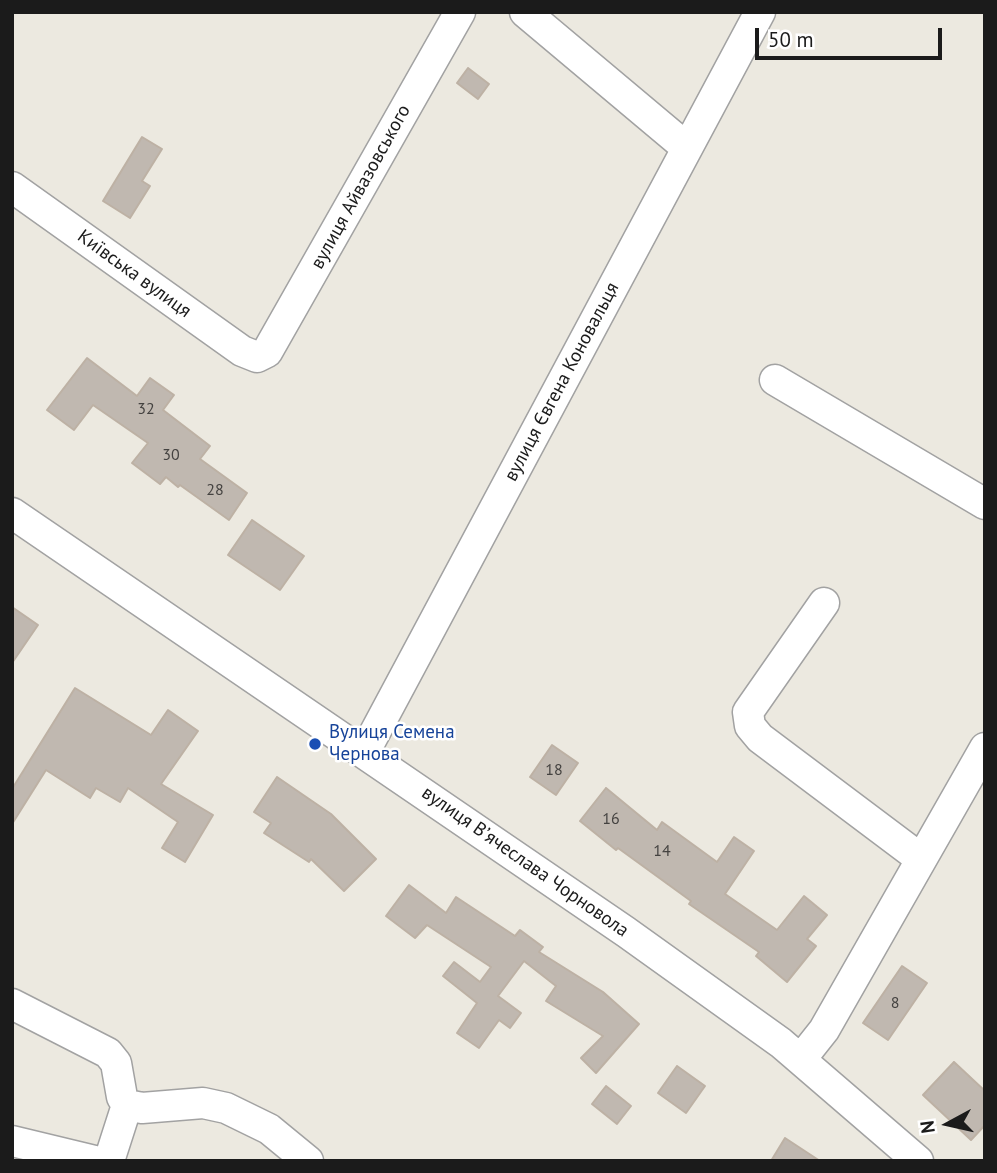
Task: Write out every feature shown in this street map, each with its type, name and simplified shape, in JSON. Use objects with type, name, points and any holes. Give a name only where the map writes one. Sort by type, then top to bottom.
[{"type":"street","name":"вулиця Айвазовського","points":[[257,357],[267,352],[460,12]]},
{"type":"street","points":[[525,12],[687,148]]},
{"type":"street","name":"вулиця Євгена Коновальця","points":[[365,751],[760,12]]},
{"type":"street","name":"Київська вулиця","points":[[12,187],[242,351],[257,357]]},
{"type":"street","points":[[775,380],[985,504]]},
{"type":"street","name":"вулиця Вʼячеслава Чорновола","points":[[12,513],[365,751],[626,932],[801,1059],[918,1161]]},
{"type":"street","points":[[824,603],[748,712],[750,726],[760,738],[921,859]]},
{"type":"street","points":[[801,1059],[824,1030],[985,748]]},
{"type":"street","points":[[12,1004],[108,1053],[116,1062],[122,1097],[127,1105],[142,1108],[203,1103],[226,1108],[269,1129],[308,1161]]},
{"type":"street","points":[[109,1161],[127,1105]]},
{"type":"street","points":[[12,1141],[95,1161]]},
{"type":"building","points":[[468,68],[489,84],[478,99],[457,83]]},
{"type":"building","points":[[142,137],[162,149],[142,181],[150,186],[130,218],[103,201]]},
{"type":"building","points":[[87,358],[137,396],[150,378],[174,395],[163,410],[210,446],[200,459],[247,493],[229,520],[180,485],[178,487],[166,477],[160,484],[132,463],[148,443],[93,405],[74,430],[47,410]]},
{"type":"building","points":[[252,520],[304,556],[280,590],[228,555]]},
{"type":"building","points":[[12,607],[38,625],[12,663]]},
{"type":"building","points":[[75,688],[151,735],[168,710],[198,731],[161,784],[213,815],[185,862],[162,848],[178,822],[128,788],[120,802],[96,788],[90,798],[46,770],[12,824],[12,789]]},
{"type":"building","points":[[552,745],[578,763],[556,795],[530,777]]},
{"type":"building","points":[[277,777],[331,814],[376,859],[344,891],[311,859],[309,862],[264,833],[271,823],[254,812]]},
{"type":"building","points":[[606,788],[657,830],[662,822],[717,862],[734,837],[754,851],[725,894],[777,930],[804,896],[827,915],[807,939],[816,946],[787,982],[756,956],[759,952],[689,904],[691,901],[618,848],[616,850],[580,821]]},
{"type":"building","points":[[409,885],[446,913],[456,897],[515,936],[520,930],[543,947],[539,952],[603,992],[639,1024],[596,1073],[581,1058],[603,1036],[546,1001],[556,986],[524,961],[498,996],[521,1013],[510,1028],[499,1020],[479,1048],[457,1033],[477,1003],[443,976],[454,962],[480,982],[491,967],[427,925],[415,938],[386,916]]},
{"type":"building","points":[[902,966],[927,983],[888,1040],[863,1023]]},
{"type":"building","points":[[954,1062],[985,1091],[985,1125],[971,1140],[923,1095]]},
{"type":"building","points":[[677,1066],[705,1086],[686,1113],[658,1093]]},
{"type":"building","points":[[606,1086],[631,1106],[617,1124],[592,1104]]},
{"type":"building","points":[[785,1138],[820,1161],[771,1161]]},
{"type":"place","name":"Вулиця Семена Чернова","points":[[315,744]]}]
